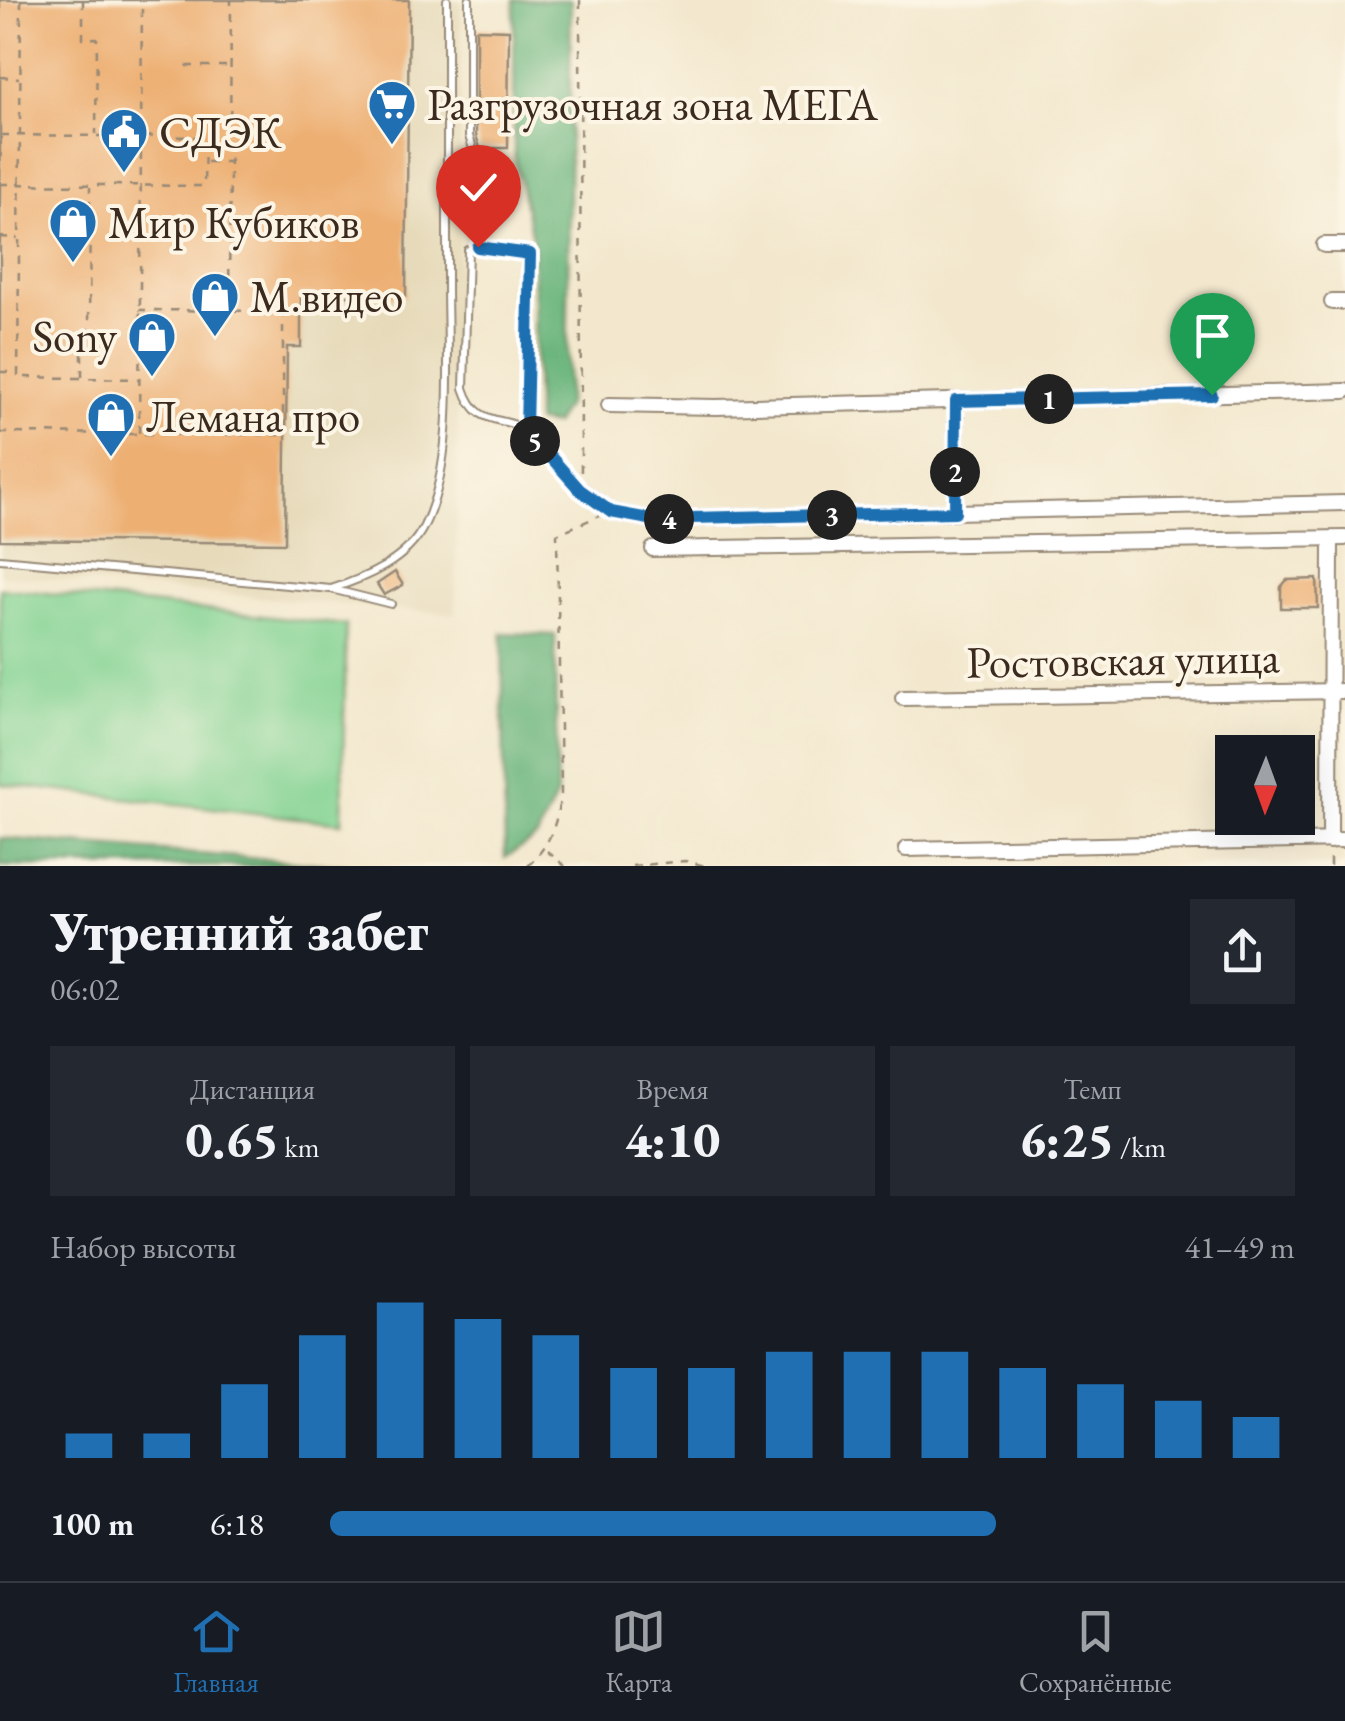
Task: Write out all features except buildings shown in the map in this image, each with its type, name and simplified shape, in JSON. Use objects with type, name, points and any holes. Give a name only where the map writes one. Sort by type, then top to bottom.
[{"type":"street","points":[[1324,246],[1345,245]]},
{"type":"street","points":[[609,405],[1345,391]]},
{"type":"street","points":[[955,512],[956,401]]},
{"type":"street","points":[[580,490],[611,512],[649,519],[1345,503]]},
{"type":"street","points":[[653,549],[1338,538],[1338,840],[906,850]]},
{"type":"street","name":"Ростовская улица","points":[[903,698],[1338,691]]},
{"type":"lane","points":[[331,589],[368,576],[412,544],[431,509],[440,468],[447,382],[447,0]]},
{"type":"lane","points":[[469,0],[469,136],[478,165],[478,247]]},
{"type":"lane","points":[[526,429],[530,254],[478,247],[468,250],[464,388],[471,404],[493,422],[526,429],[580,490]]},
{"type":"lane","points":[[0,559],[331,589],[391,604]]},
{"type":"path","points":[[21,0],[18,377],[138,378]]},
{"type":"path","points":[[83,0],[83,38],[97,38],[96,136]]},
{"type":"path","points":[[139,434],[142,0]]},
{"type":"path","points":[[230,311],[231,0]]},
{"type":"path","points":[[580,0],[580,490]]},
{"type":"path","points":[[186,66],[231,66]]},
{"type":"path","points":[[0,78],[20,78]]},
{"type":"path","points":[[1,135],[20,135],[205,137],[204,186],[0,184],[1,135]]},
{"type":"path","points":[[204,162],[230,162]]},
{"type":"path","points":[[82,378],[82,333],[89,333],[90,185]]},
{"type":"path","points":[[0,237],[19,238]]},
{"type":"path","points":[[0,433],[283,435],[284,311],[139,310]]},
{"type":"path","points":[[0,372],[18,372]]},
{"type":"path","points":[[528,866],[546,850],[556,830],[561,794],[557,534],[611,512]]},
{"type":"path","points":[[546,850],[565,866]]},
{"type":"path","points":[[632,866],[686,860],[706,866]]},
{"type":"shaded area","points":[[0,0],[461,0],[456,614],[0,575]]},
{"type":"green space","points":[[514,0],[571,0],[567,404],[554,425],[536,422],[533,242],[514,155]]},
{"type":"green space","points":[[0,588],[346,625],[342,823],[0,784]]},
{"type":"green space","points":[[502,633],[555,635],[557,795],[537,837],[505,858]]},
{"type":"green space","points":[[0,838],[347,866],[0,866]]},
{"type":"place","name":"Разгрузочная зона МЕГА","points":[[392,146]]},
{"type":"place","name":"СДЭК","points":[[124,174]]},
{"type":"place","name":"Мир Кубиков","points":[[73,264]]},
{"type":"place","name":"М.видео","points":[[215,338]]},
{"type":"place","name":"Sony","points":[[152,378]]},
{"type":"place","name":"Лемана про","points":[[111,458]]},
{"type":"route","points":[[478,247],[530,254],[526,429],[580,490],[611,512],[649,519],[955,512],[956,401],[1212,395]]}]
